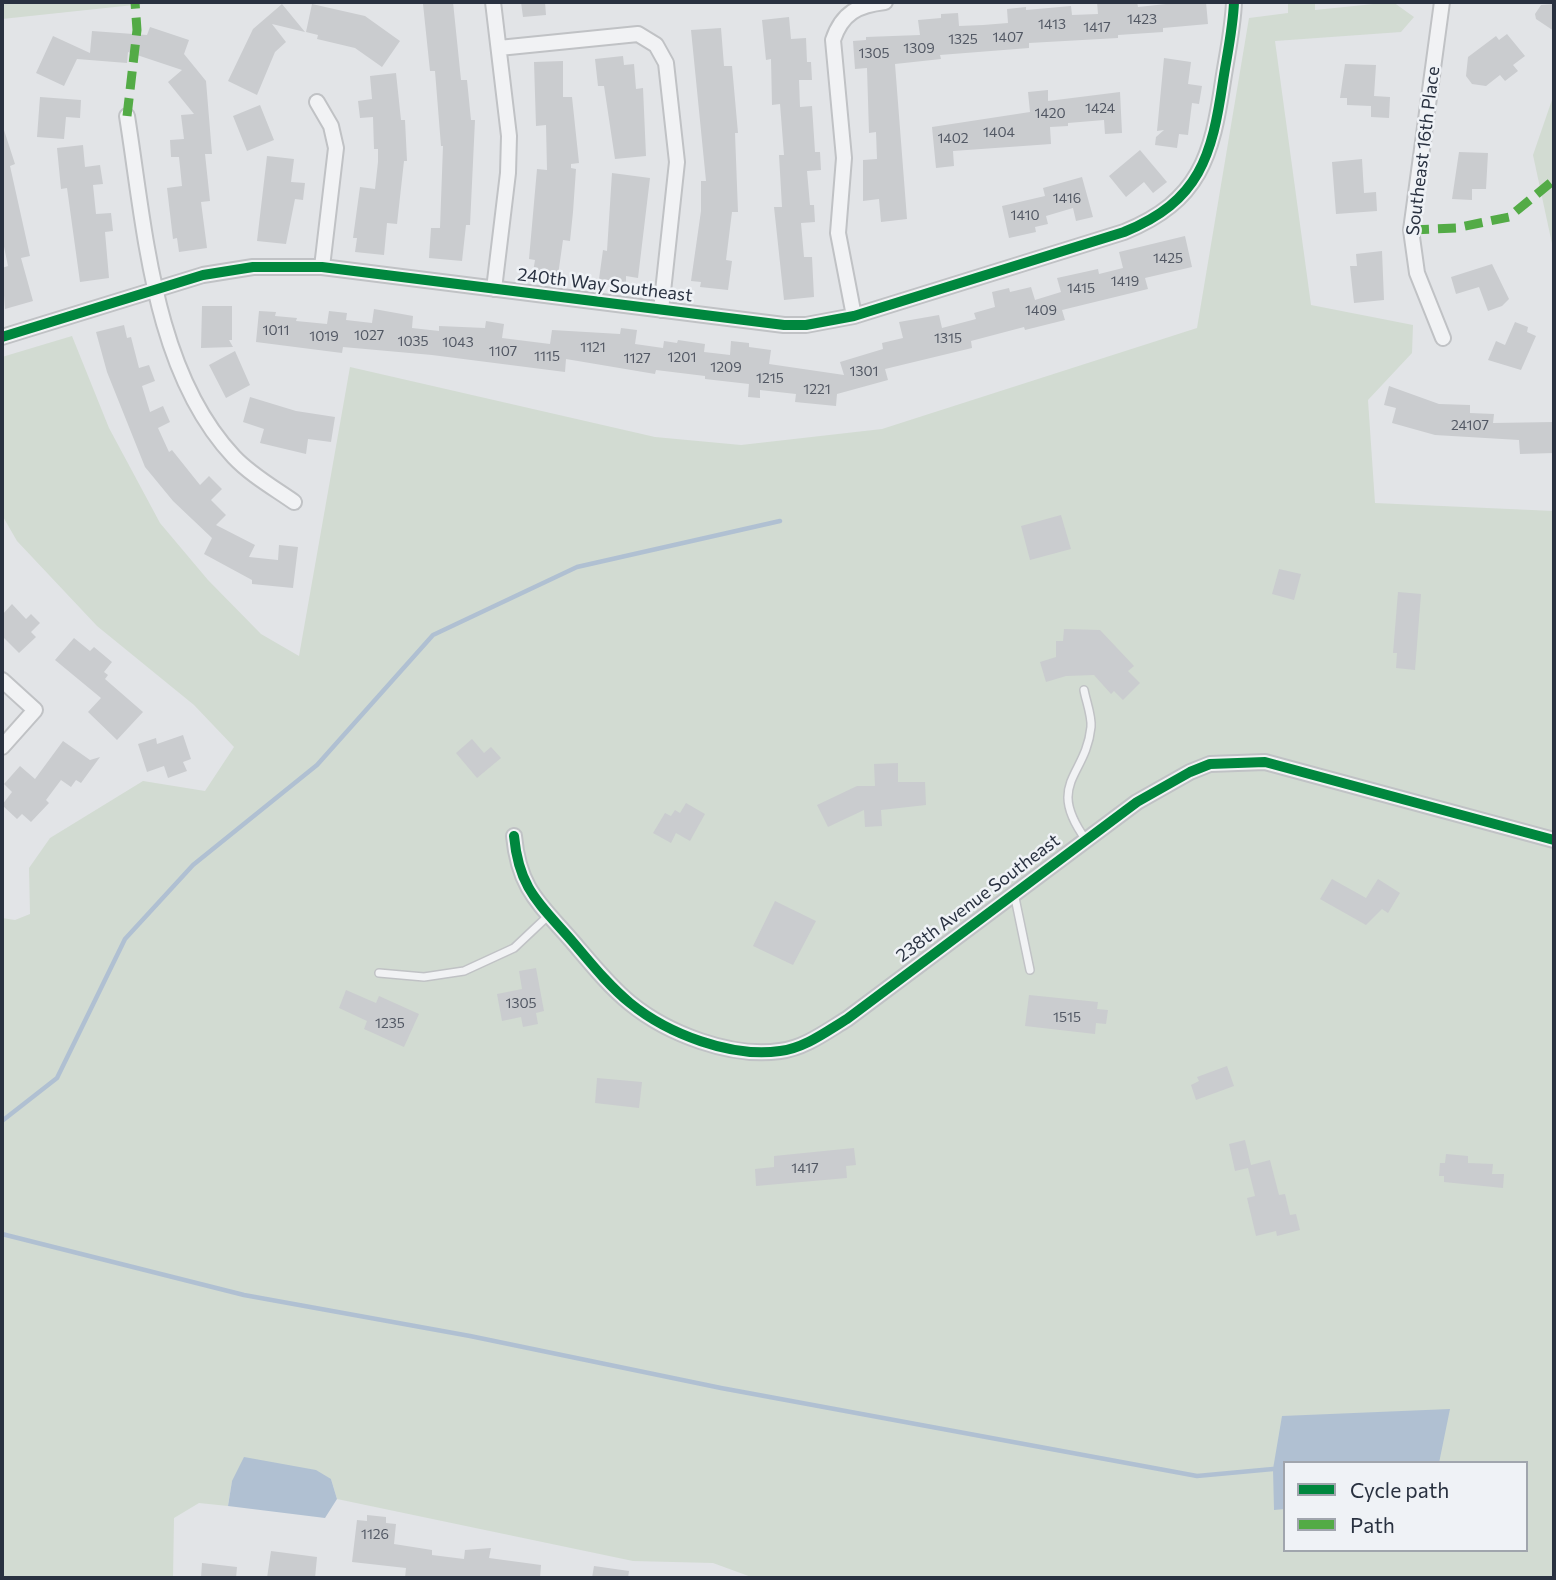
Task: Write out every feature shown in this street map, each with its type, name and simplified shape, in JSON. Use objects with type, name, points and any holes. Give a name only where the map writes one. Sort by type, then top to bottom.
[{"type":"street","points":[[493,2],[509,136],[508,173],[494,289]]},
{"type":"street","points":[[854,316],[838,233],[845,182],[833,55],[837,28],[853,9],[884,2]]},
{"type":"street","name":"240th Way Southeast","points":[[2,337],[155,290],[233,270],[322,267],[784,325],[806,325],[854,316],[1124,232],[1158,215],[1187,188],[1207,159],[1215,138],[1234,2]]},
{"type":"street","name":"Southeast 16th Place","points":[[1441,2],[1411,230],[1417,272],[1443,338]]},
{"type":"street","points":[[499,48],[623,33],[638,34],[649,39],[663,55],[677,162],[661,310]]},
{"type":"street","points":[[317,102],[331,126],[336,148],[322,267]]},
{"type":"street","points":[[127,116],[155,290],[186,385],[202,416],[236,459],[294,502]]},
{"type":"street","points":[[2,680],[35,710],[2,747]]},
{"type":"street","name":"238th Avenue Southeast","points":[[514,836],[521,876],[549,915],[608,983],[631,1004],[686,1035],[715,1044],[761,1052],[782,1051],[809,1042],[851,1016],[1014,892],[1155,790],[1210,764],[1252,761],[1360,786],[1554,840]]},
{"type":"lane","points":[[1084,690],[1091,724],[1070,779],[1068,802],[1074,824],[1086,840]]},
{"type":"lane","points":[[1014,892],[1030,970]]},
{"type":"lane","points":[[379,973],[424,977],[464,971],[514,948],[549,915]]},
{"type":"shaded area","points":[[2,2],[162,2],[2,19]]},
{"type":"shaded area","points":[[1288,2],[1315,2],[1315,10],[1393,2],[1414,17],[1401,32],[1275,41],[1311,305],[1413,325],[1412,353],[1368,400],[1375,503],[1554,511],[1554,1578],[754,1578],[713,1563],[633,1561],[337,1499],[331,1479],[232,1481],[228,1506],[199,1503],[174,1518],[173,1578],[2,1578],[2,918],[15,920],[30,914],[29,868],[50,838],[143,781],[205,791],[234,747],[194,705],[97,626],[17,541],[2,515],[2,357],[72,336],[109,428],[160,523],[208,580],[261,634],[299,656],[350,367],[655,437],[741,445],[882,429],[1197,328],[1249,18],[1288,13]]},
{"type":"shaded area","points":[[1554,94],[1554,253],[1533,155]]},
{"type":"water","points":[[1450,1409],[1439,1461],[1283,1461],[1283,1509],[1274,1510],[1273,1469],[1282,1416]]},
{"type":"water","points":[[244,1457],[316,1470],[331,1479],[337,1499],[325,1518],[228,1506],[232,1481]]},
{"type":"building","points":[[453,2],[461,80],[467,80],[471,120],[475,120],[470,225],[466,225],[462,261],[429,258],[431,228],[440,228],[443,146],[435,71],[430,71],[423,4]]},
{"type":"building","points":[[521,2],[545,2],[546,15],[523,17]]},
{"type":"building","points":[[1097,2],[1137,2],[1138,7],[1166,2],[1206,2],[1208,24],[1163,28],[1163,32],[1118,35],[1118,38],[1029,43],[1029,48],[940,55],[941,59],[895,64],[907,219],[881,222],[879,199],[863,201],[863,160],[877,159],[876,132],[869,133],[867,68],[855,69],[853,41],[866,40],[866,37],[920,35],[918,20],[941,18],[941,14],[958,13],[959,26],[983,25],[1008,23],[1007,9],[1026,7],[1026,10],[1071,6],[1072,15],[1098,14]]},
{"type":"building","points":[[282,4],[305,32],[272,24],[286,42],[275,52],[257,95],[228,81],[253,29]]},
{"type":"building","points":[[312,4],[365,16],[400,41],[382,67],[355,48],[317,39],[318,35],[306,32]]},
{"type":"building","points":[[1554,4],[1554,31],[1536,19],[1535,14],[1541,5]]},
{"type":"building","points":[[789,17],[791,39],[806,38],[807,62],[811,62],[812,80],[799,80],[800,107],[812,106],[815,152],[820,152],[821,170],[807,171],[810,205],[814,205],[815,222],[801,223],[804,257],[812,257],[814,297],[784,300],[774,207],[782,207],[779,155],[784,155],[780,104],[772,105],[771,59],[766,60],[762,20]]},
{"type":"building","points":[[150,27],[189,40],[184,54],[206,81],[212,154],[205,154],[210,201],[201,202],[207,248],[179,252],[177,238],[173,239],[167,188],[182,186],[179,157],[171,157],[170,140],[184,139],[181,115],[194,114],[168,82],[182,70],[128,52],[127,63],[77,59],[64,86],[36,73],[53,36],[90,53],[92,31],[147,35]]},
{"type":"building","points":[[721,28],[724,66],[732,66],[738,133],[735,133],[738,212],[732,212],[726,260],[732,261],[728,290],[700,287],[701,282],[691,281],[701,211],[701,181],[706,181],[691,30]]},
{"type":"building","points":[[1507,34],[1525,56],[1513,65],[1518,71],[1505,81],[1500,75],[1486,86],[1472,84],[1466,76],[1468,57],[1496,36],[1499,40]]},
{"type":"building","points":[[623,56],[624,65],[634,64],[636,89],[643,88],[646,156],[615,159],[604,86],[598,86],[595,59]]},
{"type":"building","points":[[1164,58],[1191,62],[1188,84],[1202,86],[1199,104],[1192,103],[1188,135],[1179,134],[1177,148],[1155,145],[1156,137],[1164,130],[1157,131]]},
{"type":"building","points":[[563,61],[563,97],[572,97],[579,163],[571,164],[571,168],[576,169],[570,241],[563,240],[558,275],[533,272],[535,260],[529,259],[537,169],[547,170],[546,125],[536,126],[534,62]]},
{"type":"building","points":[[1345,64],[1376,65],[1374,96],[1390,97],[1389,118],[1371,117],[1371,106],[1347,105],[1347,98],[1340,98]]},
{"type":"building","points":[[396,73],[401,120],[405,120],[407,161],[404,161],[397,224],[387,223],[384,255],[355,252],[357,238],[353,238],[360,187],[375,189],[378,162],[378,149],[374,149],[373,117],[360,118],[358,101],[372,99],[370,76]]},
{"type":"building","points":[[1048,90],[1048,101],[1120,92],[1122,133],[1105,134],[1104,120],[1068,123],[1068,126],[1050,127],[1051,144],[953,151],[954,166],[936,168],[932,127],[1030,112],[1028,92]]},
{"type":"building","points":[[40,97],[81,100],[80,118],[66,117],[64,139],[37,137]]},
{"type":"building","points":[[260,105],[274,140],[247,151],[233,116]]},
{"type":"building","points":[[2,130],[15,164],[10,166],[30,256],[21,258],[33,301],[5,309],[2,268],[8,266],[2,237]]},
{"type":"building","points":[[83,145],[85,167],[100,165],[103,184],[93,185],[96,214],[111,213],[113,231],[105,232],[109,278],[80,282],[67,188],[61,189],[57,148]]},
{"type":"building","points":[[1140,150],[1167,182],[1153,193],[1144,182],[1126,197],[1109,176]]},
{"type":"building","points":[[1459,152],[1488,153],[1486,189],[1472,189],[1472,200],[1452,199]]},
{"type":"building","points":[[267,156],[294,159],[291,182],[305,183],[303,200],[295,199],[286,244],[257,241]]},
{"type":"building","points":[[1362,159],[1364,193],[1376,192],[1377,211],[1336,214],[1332,162]]},
{"type":"building","points":[[612,173],[650,178],[638,278],[626,276],[626,282],[599,279],[603,250],[607,251]]},
{"type":"building","points":[[1082,177],[1093,217],[1076,221],[1073,208],[1046,216],[1048,224],[1035,227],[1036,232],[1009,238],[1002,206],[1045,196],[1043,188]]},
{"type":"building","points":[[1185,236],[1192,267],[1145,278],[1148,289],[1062,310],[1065,320],[1025,330],[1024,327],[971,341],[972,348],[885,369],[888,380],[837,394],[836,406],[795,402],[796,394],[760,390],[760,398],[748,397],[749,384],[705,379],[705,376],[656,370],[655,374],[566,359],[565,372],[432,355],[343,347],[342,353],[256,342],[259,311],[276,312],[275,316],[297,318],[296,321],[327,324],[329,311],[347,313],[346,320],[372,323],[374,309],[413,316],[412,328],[439,331],[439,326],[485,328],[486,321],[504,324],[502,338],[550,344],[552,330],[620,334],[621,328],[637,330],[635,344],[663,348],[664,341],[677,343],[678,340],[705,344],[704,352],[730,355],[731,341],[749,343],[749,347],[771,350],[769,364],[844,375],[840,362],[883,349],[882,343],[903,338],[899,322],[939,315],[942,328],[976,319],[974,313],[995,307],[992,292],[1009,288],[1010,292],[1031,287],[1035,300],[1061,292],[1057,278],[1098,269],[1099,274],[1123,268],[1119,252]]},
{"type":"building","points":[[1382,251],[1384,300],[1354,303],[1350,266],[1357,266],[1356,254]]},
{"type":"building","points":[[1492,264],[1509,299],[1502,306],[1488,311],[1479,287],[1456,294],[1451,277]]},
{"type":"building","points":[[202,306],[232,306],[232,340],[229,340],[233,347],[201,348]]},
{"type":"building","points":[[1515,322],[1528,327],[1527,332],[1536,336],[1521,370],[1488,360],[1496,341],[1505,345]]},
{"type":"building","points":[[124,325],[127,338],[131,337],[139,368],[149,365],[155,381],[142,386],[150,412],[163,406],[170,422],[158,428],[169,452],[172,450],[200,485],[209,476],[222,489],[211,500],[226,515],[216,525],[255,545],[249,557],[278,560],[279,545],[298,547],[293,588],[252,584],[252,580],[204,554],[212,538],[173,501],[145,467],[107,372],[96,332]]},
{"type":"building","points":[[235,351],[250,385],[226,398],[209,365]]},
{"type":"building","points":[[1389,386],[1439,404],[1470,405],[1470,413],[1494,414],[1493,423],[1554,422],[1554,453],[1520,454],[1519,440],[1435,435],[1392,423],[1396,408],[1384,405]]},
{"type":"building","points":[[250,397],[296,411],[335,417],[331,442],[308,439],[306,454],[260,443],[264,429],[243,422]]},
{"type":"building","points":[[1061,515],[1071,549],[1030,560],[1021,526]]},
{"type":"building","points":[[1279,569],[1301,574],[1294,600],[1272,594]]},
{"type":"building","points":[[1398,592],[1421,594],[1415,670],[1396,668],[1397,653],[1393,653]]},
{"type":"building","points":[[12,604],[26,619],[31,614],[40,623],[31,632],[36,637],[19,653],[2,636],[2,615]]},
{"type":"building","points":[[1064,629],[1100,630],[1134,666],[1128,671],[1140,683],[1123,700],[1114,691],[1111,694],[1094,675],[1066,676],[1046,682],[1040,662],[1056,657],[1056,641],[1063,641]]},
{"type":"building","points":[[74,638],[90,651],[94,647],[112,662],[104,672],[108,675],[105,679],[143,712],[117,740],[88,712],[101,698],[55,660]]},
{"type":"building","points":[[183,735],[191,759],[183,762],[187,771],[168,778],[164,766],[147,772],[138,744],[156,738],[157,744]]},
{"type":"building","points":[[472,739],[484,753],[491,747],[501,758],[477,778],[456,753]]},
{"type":"building","points":[[63,741],[90,760],[100,757],[81,783],[76,780],[71,787],[61,780],[46,800],[49,803],[31,822],[22,814],[17,819],[2,805],[12,792],[4,784],[20,766],[35,779]]},
{"type":"building","points":[[898,763],[898,782],[925,782],[926,805],[881,810],[882,826],[865,827],[864,810],[828,827],[817,805],[857,786],[875,786],[874,764]]},
{"type":"building","points":[[686,803],[705,814],[690,841],[676,833],[671,843],[653,833],[665,813],[671,816],[675,810],[680,813]]},
{"type":"building","points":[[1332,879],[1366,898],[1378,879],[1400,893],[1388,913],[1382,909],[1366,925],[1320,899]]},
{"type":"building","points":[[775,901],[816,921],[793,965],[753,946]]},
{"type":"building","points":[[536,968],[544,1011],[536,1013],[538,1024],[523,1027],[521,1017],[502,1021],[497,994],[522,989],[519,971]]},
{"type":"building","points":[[346,990],[376,1003],[379,996],[419,1014],[404,1047],[364,1029],[367,1021],[339,1008]]},
{"type":"building","points":[[1029,995],[1098,1002],[1097,1009],[1108,1010],[1106,1024],[1096,1023],[1095,1034],[1025,1026]]},
{"type":"building","points":[[1227,1066],[1234,1086],[1196,1100],[1191,1085],[1199,1081],[1197,1077]]},
{"type":"building","points":[[597,1078],[642,1082],[639,1108],[595,1103]]},
{"type":"building","points":[[1245,1140],[1251,1165],[1270,1160],[1279,1195],[1285,1194],[1290,1215],[1296,1214],[1300,1230],[1277,1236],[1276,1231],[1256,1236],[1247,1198],[1255,1196],[1248,1168],[1235,1171],[1229,1144]]},
{"type":"building","points":[[854,1148],[856,1165],[846,1166],[847,1178],[756,1186],[755,1169],[774,1167],[774,1156]]},
{"type":"building","points":[[1446,1154],[1468,1156],[1468,1163],[1493,1164],[1492,1174],[1504,1174],[1503,1188],[1444,1182],[1444,1176],[1439,1176],[1440,1163],[1445,1163]]},
{"type":"building","points":[[367,1515],[386,1517],[386,1523],[396,1524],[394,1544],[432,1550],[432,1555],[464,1559],[465,1550],[491,1548],[489,1558],[541,1565],[540,1578],[405,1578],[406,1568],[352,1562],[357,1520],[367,1521]]},
{"type":"building","points":[[271,1551],[317,1557],[315,1578],[267,1578]]},
{"type":"building","points":[[202,1563],[237,1567],[236,1578],[201,1578]]},
{"type":"building","points":[[594,1566],[629,1571],[628,1578],[592,1578]]},
{"type":"waterway","points":[[2,1121],[57,1078],[125,939],[193,865],[317,765],[433,635],[577,567],[780,521]]},
{"type":"waterway","points":[[2,1234],[244,1295],[470,1336],[721,1388],[1197,1476],[1273,1469]]},
{"type":"marked path","points":[[127,116],[137,30],[135,2]]},
{"type":"marked path","points":[[1411,230],[1456,228],[1509,217],[1554,180]]},
{"type":"cycle path","points":[[2,337],[203,275],[253,267],[322,267],[784,325],[806,325],[854,316],[1124,232],[1150,220],[1170,206],[1198,173],[1214,132],[1234,2]]},
{"type":"cycle path","points":[[514,836],[521,869],[532,894],[600,973],[630,1003],[681,1034],[721,1047],[761,1052],[798,1046],[847,1019],[1137,802],[1190,772],[1210,764],[1265,762],[1554,840]]}]
